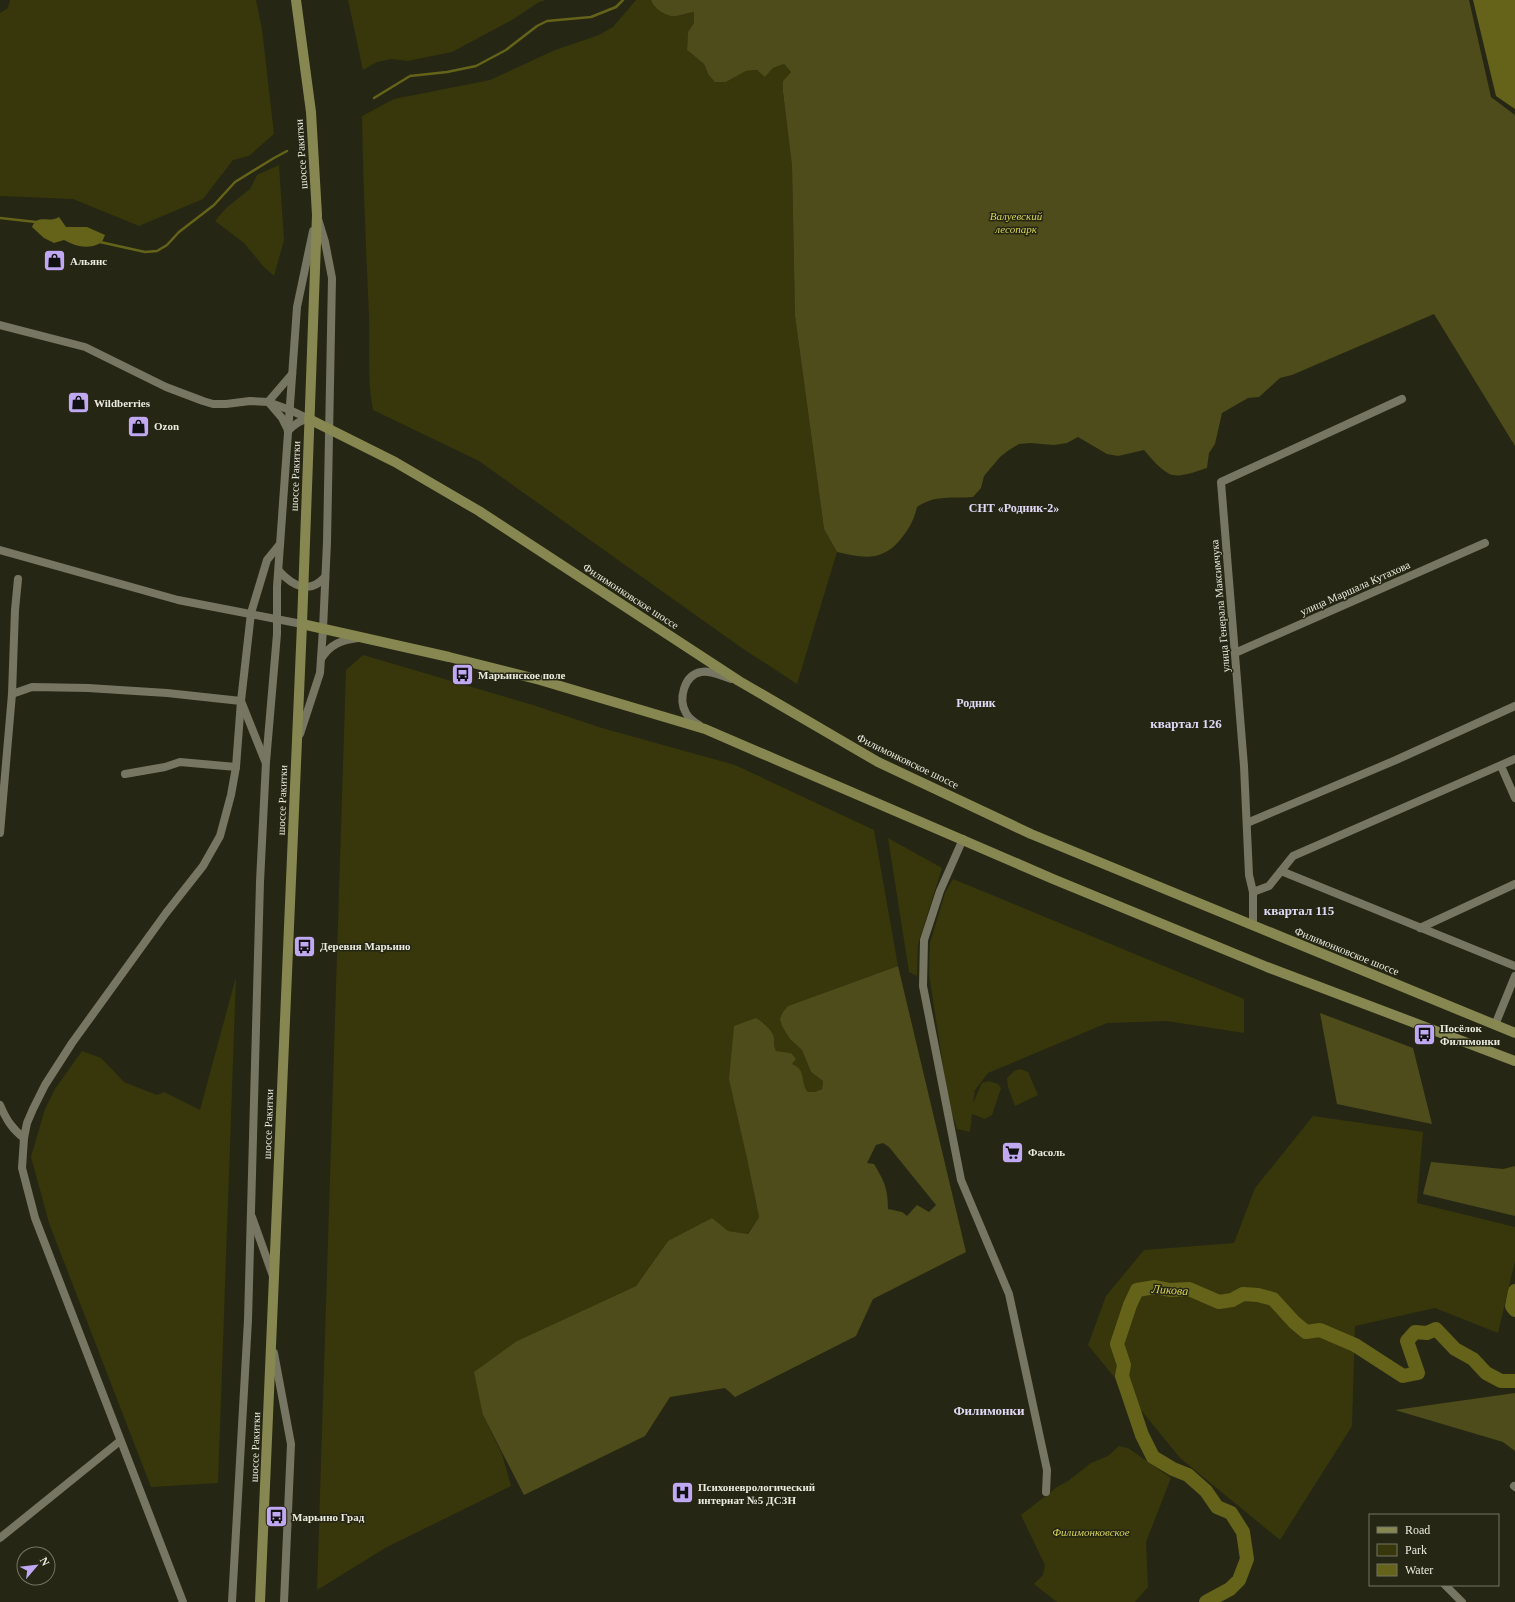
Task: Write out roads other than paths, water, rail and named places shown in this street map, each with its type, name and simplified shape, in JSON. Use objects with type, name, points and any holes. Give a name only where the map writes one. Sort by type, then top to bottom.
[{"type":"main road","name":"шоссе Ракитки","points":[[260,1602],[302,624],[317,215],[310,112],[296,0]]},
{"type":"main road","name":"Филимонковское шоссе","points":[[309,419],[395,462],[479,511],[739,681],[878,762],[1031,834],[1515,1033]]},
{"type":"main road","points":[[302,624],[448,657],[540,680],[705,729],[1053,879],[1267,967],[1515,1060]]},
{"type":"street","points":[[232,1602],[248,1320],[260,882],[266,762],[277,619],[297,306],[317,215]]},
{"type":"street","points":[[296,745],[320,674],[327,542],[332,278],[325,242],[317,215]]},
{"type":"street","points":[[0,325],[84,347],[166,387],[203,401],[213,404],[250,401],[268,402],[309,419]]},
{"type":"street","points":[[268,402],[292,374]]},
{"type":"street","name":"улица Генерала Максимчука","points":[[1253,925],[1253,892],[1249,874],[1244,766],[1221,482],[1402,399]]},
{"type":"street","points":[[268,402],[282,418],[288,431]]},
{"type":"street","points":[[288,431],[299,421],[309,419]]},
{"type":"street","points":[[183,1602],[34,1218],[22,1168],[24,1138],[27,1123],[45,1085],[72,1043],[166,912],[203,866],[220,836],[225,820],[236,767],[241,701],[252,613],[267,560],[281,543]]},
{"type":"street","name":"улица Маршала Кутахова","points":[[1235,653],[1484,543]]},
{"type":"street","points":[[0,550],[178,600],[252,613],[302,624]]},
{"type":"street","points":[[279,571],[290,581],[303,587],[314,586],[320,583],[325,577]]},
{"type":"street","points":[[0,832],[12,694],[18,579]]},
{"type":"street","points":[[321,659],[325,652],[333,645],[345,640],[360,637]]},
{"type":"street","points":[[705,729],[690,720],[685,712],[682,699],[684,688],[689,678],[699,672],[709,672],[739,681]]},
{"type":"street","points":[[12,694],[32,687],[88,688],[167,693],[241,701]]},
{"type":"street","points":[[241,701],[266,762]]},
{"type":"street","points":[[1247,823],[1396,760],[1515,706]]},
{"type":"street","points":[[1253,892],[1269,886],[1293,856],[1515,759]]},
{"type":"street","points":[[125,774],[165,767],[180,762],[236,767]]},
{"type":"street","points":[[1501,766],[1515,798]]},
{"type":"street","points":[[963,839],[940,891],[924,940],[923,986],[961,1180],[1009,1294],[1047,1470],[1046,1492]]},
{"type":"street","points":[[1281,871],[1515,966]]},
{"type":"street","points":[[1420,928],[1515,884]]},
{"type":"street","points":[[1495,1025],[1515,976]]},
{"type":"street","points":[[0,1105],[6,1119],[15,1131],[24,1138]]},
{"type":"street","points":[[250,1213],[274,1279]]},
{"type":"street","points":[[271,1340],[291,1444],[284,1602]]},
{"type":"street","points":[[0,1538],[120,1441]]},
{"type":"street","points":[[1446,1586],[1462,1602]]},
{"type":"water","points":[[1473,0],[1515,0],[1515,109],[1496,96]]},
{"type":"water","points":[[59,217],[66,227],[87,227],[105,235],[102,242],[88,247],[78,246],[64,240],[54,243],[44,238],[32,227],[37,221],[51,220]]},
{"type":"waterway","points":[[374,98],[410,76],[447,72],[476,66],[506,50],[537,26],[547,21],[591,17],[616,7],[623,0]]},
{"type":"waterway","points":[[100,242],[145,252],[157,251],[167,245],[179,232],[214,205],[235,182],[287,151]]},
{"type":"waterway","points":[[0,218],[36,222]]},
{"type":"waterway","name":"Ликова","points":[[1206,1602],[1230,1589],[1239,1580],[1247,1559],[1243,1532],[1231,1513],[1217,1507],[1206,1491],[1188,1475],[1173,1469],[1153,1457],[1142,1435],[1122,1376],[1124,1365],[1117,1344],[1130,1305],[1137,1290],[1155,1287],[1170,1290],[1189,1289],[1219,1302],[1232,1300],[1243,1294],[1258,1295],[1273,1299],[1294,1322],[1306,1332],[1320,1330],[1355,1345],[1403,1376],[1418,1373],[1407,1341],[1415,1332],[1427,1333],[1436,1329],[1455,1349],[1473,1359],[1486,1373],[1501,1381],[1515,1381]]},
{"type":"waterway","name":"Ликова","points":[[1515,1291],[1512,1306],[1515,1310]]},
{"type":"place","name":"Альянс","points":[[54,261]]},
{"type":"place","name":"Wildberries","points":[[79,403]]},
{"type":"place","name":"Ozon","points":[[138,426]]},
{"type":"place","name":"Марьинское поле","points":[[463,675]]},
{"type":"place","name":"Деревня Марьино","points":[[304,946]]},
{"type":"place","name":"Посёлок Филимонки","points":[[1425,1034]]},
{"type":"place","name":"Фасоль","points":[[1013,1152]]},
{"type":"place","name":"Психоневрологический интернат №5 ДСЗН","points":[[682,1493]]},
{"type":"place","name":"Марьино Град","points":[[276,1517]]},
{"type":"district","name":"СНТ «Родник-2»","points":[[1014,508]]},
{"type":"district","name":"Родник","points":[[976,703]]},
{"type":"district","name":"квартал 126","points":[[1186,723]]},
{"type":"district","name":"квартал 115","points":[[1299,910]]},
{"type":"district","name":"Филимонки","points":[[989,1410]]},
{"type":"park label","name":"Валуевский лесопарк","points":[[1016,222]]},
{"type":"park label","name":"Филимонковское","points":[[1091,1532]]}]
